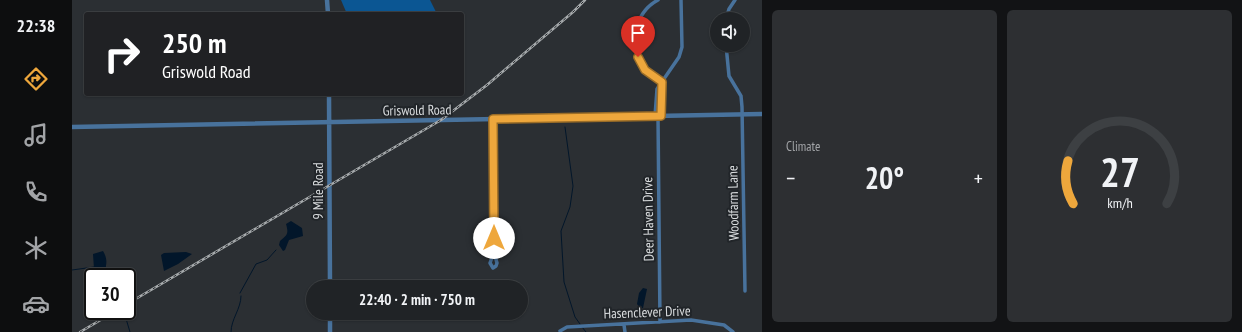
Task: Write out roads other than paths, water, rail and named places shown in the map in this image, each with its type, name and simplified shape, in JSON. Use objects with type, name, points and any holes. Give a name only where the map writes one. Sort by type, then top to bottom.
[{"type":"street","points":[[327,0],[328,12]]},
{"type":"street","points":[[658,0],[651,4],[641,16],[636,29],[635,42],[638,57],[645,70],[662,82],[679,57],[682,48],[681,0]]},
{"type":"street","points":[[728,12],[735,0]]},
{"type":"street","name":"Woodfarm Lane","points":[[727,52],[729,76],[741,96],[745,291]]},
{"type":"street","name":"Deer Haven Drive","points":[[660,322],[658,116],[662,82]]},
{"type":"street","name":"9 Mile Road","points":[[329,96],[330,280]]},
{"type":"street","name":"Griswold Road","points":[[72,127],[762,114]]},
{"type":"street","points":[[493,119],[494,252]]},
{"type":"street","points":[[330,320],[330,332]]},
{"type":"street","name":"Hasenclever Drive","points":[[560,331],[567,327],[624,325],[691,320],[724,325],[733,332]]},
{"type":"street","points":[[624,325],[624,332]]},
{"type":"waterway","points":[[565,127],[573,186],[570,207],[561,231],[564,282],[575,317],[580,324]]},
{"type":"waterway","points":[[240,293],[256,264],[267,260],[276,250]]},
{"type":"waterway","points":[[72,270],[94,267]]},
{"type":"waterway","points":[[231,332],[231,327],[241,301],[241,296]]},
{"type":"waterway","points":[[126,320],[130,332]]},
{"type":"waterway","points":[[582,327],[586,332]]},
{"type":"railway","points":[[136,299],[441,120],[487,85],[573,12],[585,0]]},
{"type":"railway","points":[[80,332],[101,320]]}]
